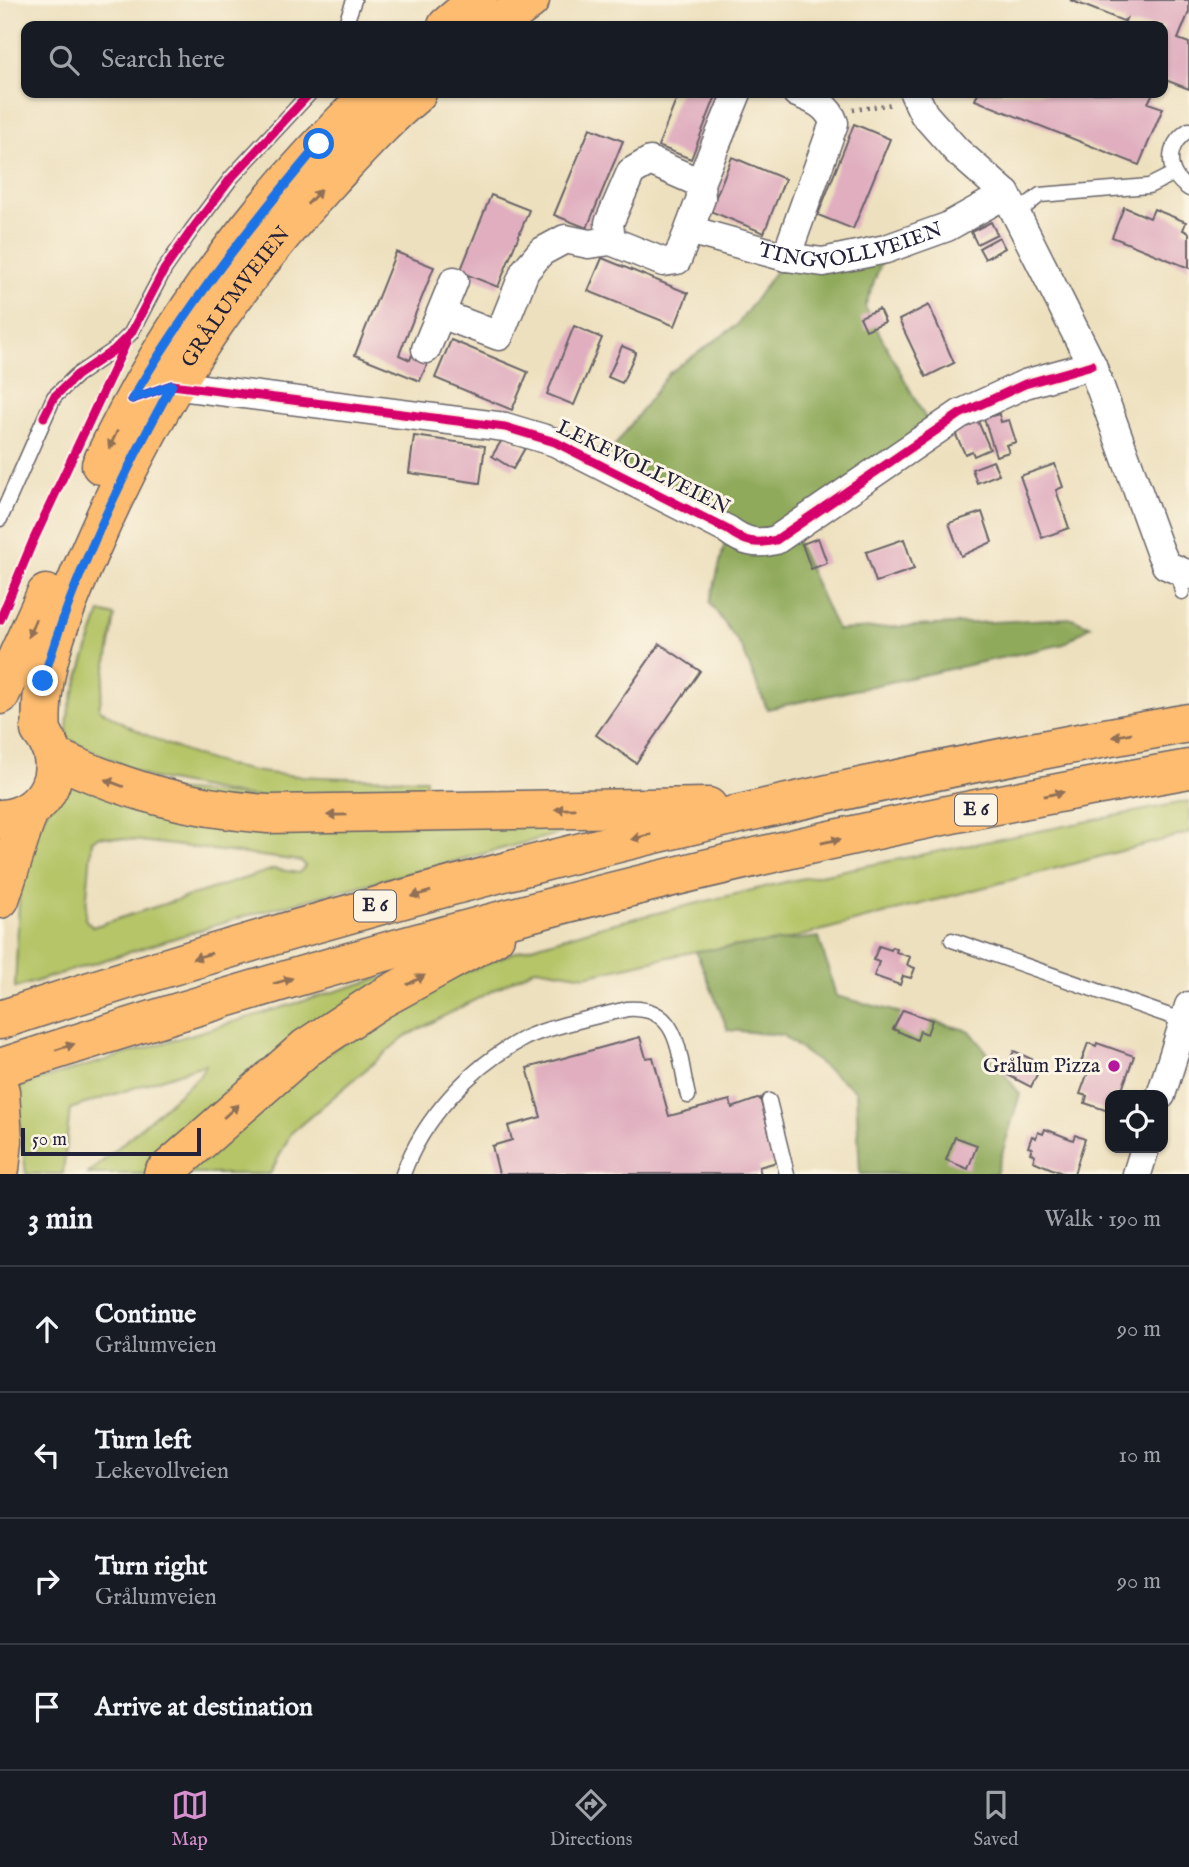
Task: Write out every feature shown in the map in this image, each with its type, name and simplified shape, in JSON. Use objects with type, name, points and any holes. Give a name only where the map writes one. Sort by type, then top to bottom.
[{"type":"main road","points":[[462,21],[530,0]]},
{"type":"main road","name":"GRÅLUMVEIEN","points":[[0,695],[28,638],[92,484],[132,399],[164,345],[250,226],[319,144],[367,98]]},
{"type":"main road","name":"GRÅLUMVEIEN","points":[[14,816],[48,793],[54,776],[48,744],[43,681],[66,609],[123,475],[172,385],[240,287],[295,218],[412,98]]},
{"type":"main road","points":[[0,715],[21,718],[48,744]]},
{"type":"main road","name":"E 6","points":[[0,1020],[182,962],[443,887],[755,809],[1019,754],[1189,723]]},
{"type":"main road","name":"E 6","points":[[48,744],[145,794],[209,809],[268,814],[415,814],[674,805],[755,809]]},
{"type":"main road","name":"E 6","points":[[0,1068],[313,972],[546,908],[802,847],[1189,769]]},
{"type":"main road","points":[[0,899],[14,816]]},
{"type":"main road","name":"E 6","points":[[163,1174],[306,1048],[379,1000],[546,908]]},
{"type":"main road","points":[[0,1091],[5,1162]]},
{"type":"street","points":[[441,314],[499,335],[525,271],[541,252],[565,239],[589,244],[611,240],[663,262],[677,260],[701,198],[700,183],[735,98]]},
{"type":"street","points":[[786,257],[832,135],[834,123],[824,106],[807,98]]},
{"type":"street","points":[[917,98],[924,114],[1011,204],[1092,365],[1158,549],[1166,565],[1183,579]]},
{"type":"street","points":[[611,240],[609,223],[631,172],[649,161],[700,183]]},
{"type":"street","name":"TINGVOLLVEIEN","points":[[690,230],[786,257],[823,262],[886,249],[1011,204]]},
{"type":"street","points":[[426,349],[454,281]]},
{"type":"street","name":"LEKEVOLLVEIEN","points":[[132,399],[172,385],[505,427],[555,442],[728,530],[741,540],[760,544],[776,540],[960,414],[1026,384],[1092,365]]},
{"type":"street","points":[[1163,1090],[1185,1027]]},
{"type":"street","points":[[1137,1174],[1143,1153]]},
{"type":"lane","points":[[347,21],[354,0]]},
{"type":"lane","points":[[0,520],[54,397],[77,375],[114,350],[131,332],[164,270],[191,231],[232,177],[305,98]]},
{"type":"lane","points":[[1189,130],[1181,135],[1170,153],[1173,174],[1189,189]]},
{"type":"lane","points":[[1011,204],[1040,195],[1149,186],[1173,174]]},
{"type":"lane","points":[[952,940],[1185,1027]]},
{"type":"lane","points":[[402,1174],[413,1146],[439,1110],[480,1071],[513,1046],[524,1038],[627,1009],[643,1008],[666,1018],[673,1031],[688,1096]]},
{"type":"lane","points":[[769,1101],[787,1174]]},
{"type":"path","points":[[831,114],[907,98]]},
{"type":"green space","points":[[886,249],[865,307],[933,432],[791,529],[837,630],[1072,618],[1090,626],[1064,644],[767,709],[742,648],[710,603],[728,530],[601,465],[669,373],[737,325],[786,257]]},
{"type":"green space","points":[[100,612],[115,616],[99,709],[165,744],[237,767],[303,776],[426,779],[424,800],[265,800],[148,777],[66,738],[69,708]]},
{"type":"green space","points":[[66,782],[600,823],[245,916],[15,988],[20,879],[35,829]],"holes":[[[100,836],[301,861],[305,866],[299,873],[274,869],[92,927],[85,919],[92,840]]]},
{"type":"green space","points":[[1189,801],[1189,833],[782,941],[696,951],[585,976],[536,968],[404,1037],[291,1133],[270,1174],[180,1174],[283,1082],[429,987],[512,953],[599,927],[785,882]]},
{"type":"green space","points":[[819,937],[836,996],[970,1031],[1020,1094],[996,1174],[860,1174],[856,1091],[782,1035],[728,1030],[696,951]]},
{"type":"green space","points":[[417,967],[150,1174],[88,1174],[199,1076],[206,1064],[70,1109],[63,1174],[26,1174],[16,1087]]},
{"type":"building","points":[[1070,0],[1189,0],[1189,12],[1178,39],[1189,43],[1189,89],[1168,81],[1168,21],[1123,21]]},
{"type":"building","points":[[677,98],[715,98],[691,159],[658,146]]},
{"type":"building","points":[[1150,98],[1148,103],[1163,108],[1139,165],[975,100]]},
{"type":"building","points":[[854,124],[890,139],[853,229],[818,215]]},
{"type":"building","points":[[590,128],[623,141],[587,228],[554,215]]},
{"type":"building","points":[[732,157],[785,179],[764,233],[710,211]]},
{"type":"building","points":[[491,195],[529,210],[498,287],[460,272]]},
{"type":"building","points":[[1124,207],[1150,218],[1154,209],[1186,222],[1183,230],[1189,233],[1189,268],[1112,237]]},
{"type":"building","points":[[991,222],[997,234],[977,244],[971,232]]},
{"type":"building","points":[[999,237],[1005,248],[985,259],[979,248]]},
{"type":"building","points":[[396,252],[434,267],[399,355],[410,360],[412,355],[428,362],[420,381],[355,355]]},
{"type":"building","points":[[602,258],[688,293],[675,326],[588,291]]},
{"type":"building","points":[[929,305],[954,363],[926,377],[899,320]]},
{"type":"building","points":[[879,309],[885,322],[866,330],[860,317]]},
{"type":"building","points":[[574,326],[602,338],[574,405],[547,394]]},
{"type":"building","points":[[451,340],[528,372],[512,410],[435,378]]},
{"type":"building","points":[[622,346],[636,352],[622,383],[608,377]]},
{"type":"building","points":[[999,414],[1001,422],[1009,420],[1016,442],[1006,445],[1009,452],[996,456],[984,418]]},
{"type":"building","points":[[977,419],[990,449],[974,456],[972,451],[965,454],[953,429]]},
{"type":"building","points":[[505,435],[525,448],[513,469],[492,456]]},
{"type":"building","points":[[414,436],[485,446],[480,483],[409,473]]},
{"type":"building","points":[[993,461],[999,474],[977,483],[972,469]]},
{"type":"building","points":[[1055,464],[1063,487],[1056,490],[1069,528],[1042,538],[1020,476]]},
{"type":"building","points":[[982,512],[992,542],[961,556],[949,523]]},
{"type":"building","points":[[818,538],[827,563],[811,569],[802,544]]},
{"type":"building","points":[[904,539],[914,569],[876,582],[866,552]]},
{"type":"building","points":[[660,644],[700,671],[636,763],[596,735]]},
{"type":"building","points":[[879,946],[891,950],[892,947],[897,949],[896,952],[910,957],[907,965],[915,968],[911,978],[903,976],[900,985],[874,976],[879,962],[873,960]]},
{"type":"building","points":[[903,1010],[932,1020],[927,1034],[920,1031],[917,1040],[893,1029]]},
{"type":"building","points":[[640,1037],[646,1058],[653,1057],[669,1116],[730,1100],[732,1108],[760,1098],[777,1162],[759,1167],[761,1174],[499,1174],[492,1146],[512,1140],[508,1126],[541,1117],[527,1068]]},
{"type":"building","points":[[1088,1043],[1096,1046],[1097,1043],[1134,1056],[1122,1090],[1105,1090],[1105,1110],[1085,1103],[1087,1096],[1080,1094],[1088,1072],[1079,1068]]},
{"type":"building","points":[[1014,1051],[1042,1064],[1031,1087],[1000,1071],[1003,1064],[1007,1066]]},
{"type":"building","points":[[1045,1129],[1073,1140],[1075,1135],[1085,1139],[1074,1174],[1064,1174],[1033,1161],[1035,1155],[1030,1153],[1032,1148],[1028,1147],[1032,1136],[1036,1138],[1038,1132],[1043,1134]]},
{"type":"building","points":[[955,1137],[977,1145],[968,1169],[946,1160]]},
{"type":"cycle path","points":[[44,417],[54,397],[77,375],[114,350],[131,333],[164,270],[191,231],[232,177],[305,98]]},
{"type":"cycle path","points":[[0,620],[33,541],[126,343]]},
{"type":"cycle path","points":[[132,399],[172,385],[505,427],[555,442],[739,537],[762,542],[776,540],[960,414],[1025,384],[1092,365]]},
{"type":"place","name":"Grålum Pizza","points":[[1114,1066]]},
{"type":"route","points":[[43,681],[57,632],[79,574],[123,475],[172,385],[132,399],[164,345],[250,226],[319,144]]}]
